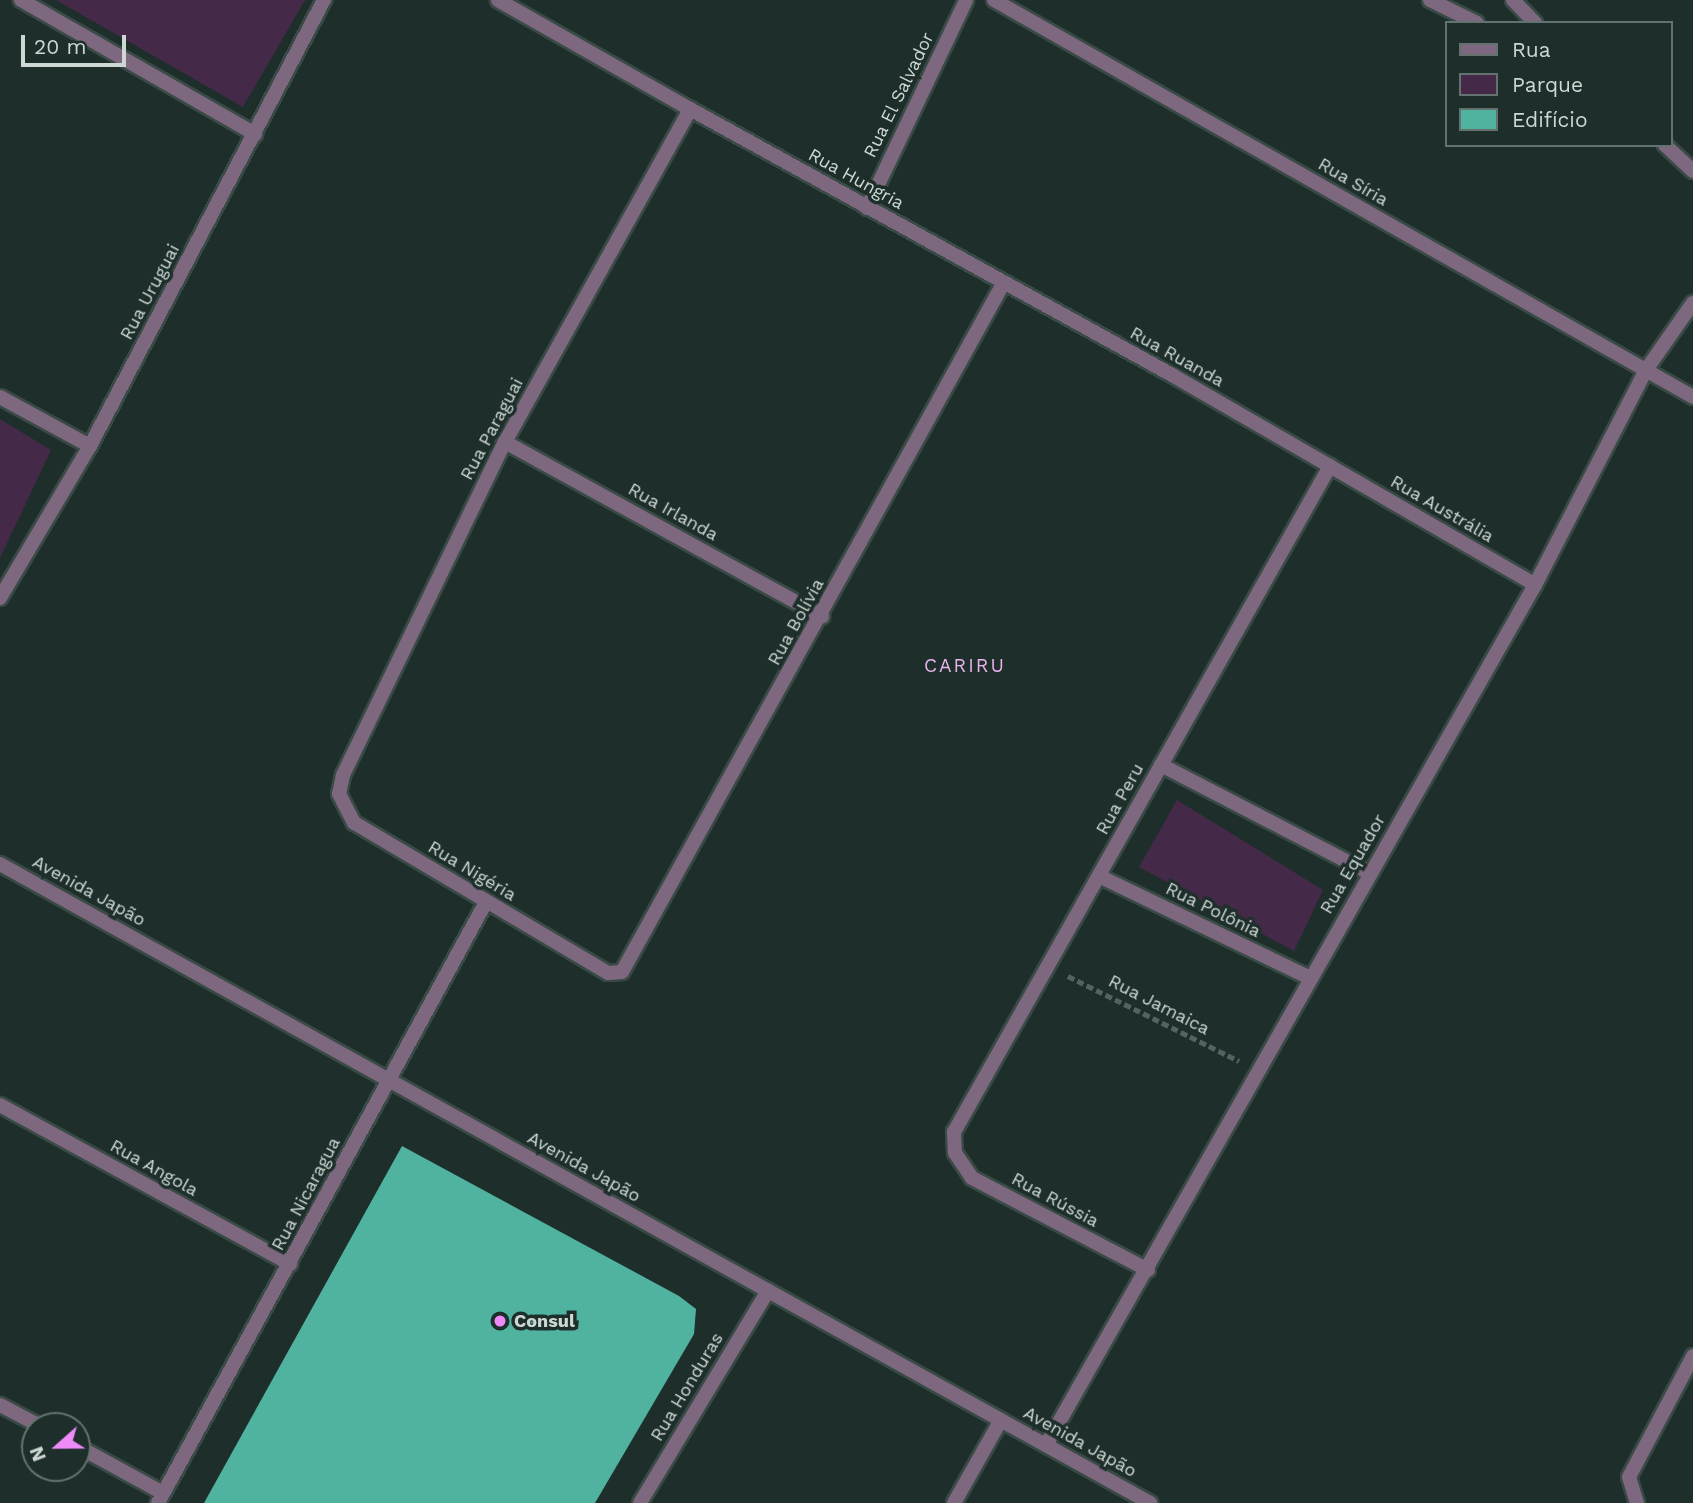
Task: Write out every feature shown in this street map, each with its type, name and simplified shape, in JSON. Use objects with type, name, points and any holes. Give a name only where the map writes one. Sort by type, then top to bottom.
[{"type":"street","points":[[21,0],[255,134]]},
{"type":"street","name":"Rua Uruguai","points":[[1,598],[90,446],[324,0]]},
{"type":"street","name":"Rua Hungria","points":[[498,0],[1003,284]]},
{"type":"street","name":"Rua El Salvador","points":[[867,208],[966,0]]},
{"type":"street","name":"Rua Síria","points":[[994,0],[1693,397]]},
{"type":"street","points":[[1430,0],[1473,21]]},
{"type":"street","points":[[1513,0],[1533,21]]},
{"type":"street","name":"Rua Paraguai","points":[[343,775],[505,442],[690,109]]},
{"type":"street","points":[[1667,147],[1693,171]]},
{"type":"street","name":"Rua Ruanda","points":[[1003,284],[1330,466]]},
{"type":"street","name":"Rua Bolívia","points":[[617,974],[628,966],[1003,284]]},
{"type":"street","name":"Rua Equador","points":[[1046,1445],[1149,1270],[1369,873],[1535,585],[1646,370],[1693,303]]},
{"type":"street","points":[[0,397],[90,446]]},
{"type":"street","name":"Rua Irlanda","points":[[505,442],[822,616]]},
{"type":"street","name":"Rua Austrália","points":[[1330,466],[1535,585]]},
{"type":"street","name":"Rua Peru","points":[[955,1153],[954,1132],[1330,466]]},
{"type":"street","points":[[1161,765],[1369,873]]},
{"type":"street","name":"Rua Nigéria","points":[[343,775],[339,794],[354,824],[486,902],[617,974]]},
{"type":"street","name":"Avenida Japão","points":[[0,864],[1150,1503]]},
{"type":"street","name":"Rua Polônia","points":[[1099,876],[1310,978]]},
{"type":"street","name":"Rua Nicaragua","points":[[161,1498],[486,902]]},
{"type":"street","name":"Rua Angola","points":[[0,1105],[290,1264]]},
{"type":"street","name":"Rua Rússia","points":[[955,1153],[972,1178],[1149,1270]]},
{"type":"street","name":"Rua Honduras","points":[[639,1503],[768,1291]]},
{"type":"street","points":[[1635,1502],[1629,1476],[1693,1356]]},
{"type":"street","points":[[0,1405],[21,1416]]},
{"type":"street","points":[[954,1503],[1001,1420]]},
{"type":"street","points":[[91,1455],[161,1498]]},
{"type":"path","name":"Rua Jamaica","points":[[1047,965],[1258,1071]]},
{"type":"green space","points":[[56,0],[305,0],[243,107]]},
{"type":"green space","points":[[0,419],[51,450],[0,558]]},
{"type":"green space","points":[[1177,800],[1323,890],[1294,951],[1139,867]]},
{"type":"building","name":"Consul","points":[[402,1146],[679,1296],[696,1309],[694,1334],[595,1503],[204,1503]]},
{"type":"place","name":"Consul","points":[[500,1321]]},
{"type":"district","name":"CARIRU","points":[[965,666]]}]
